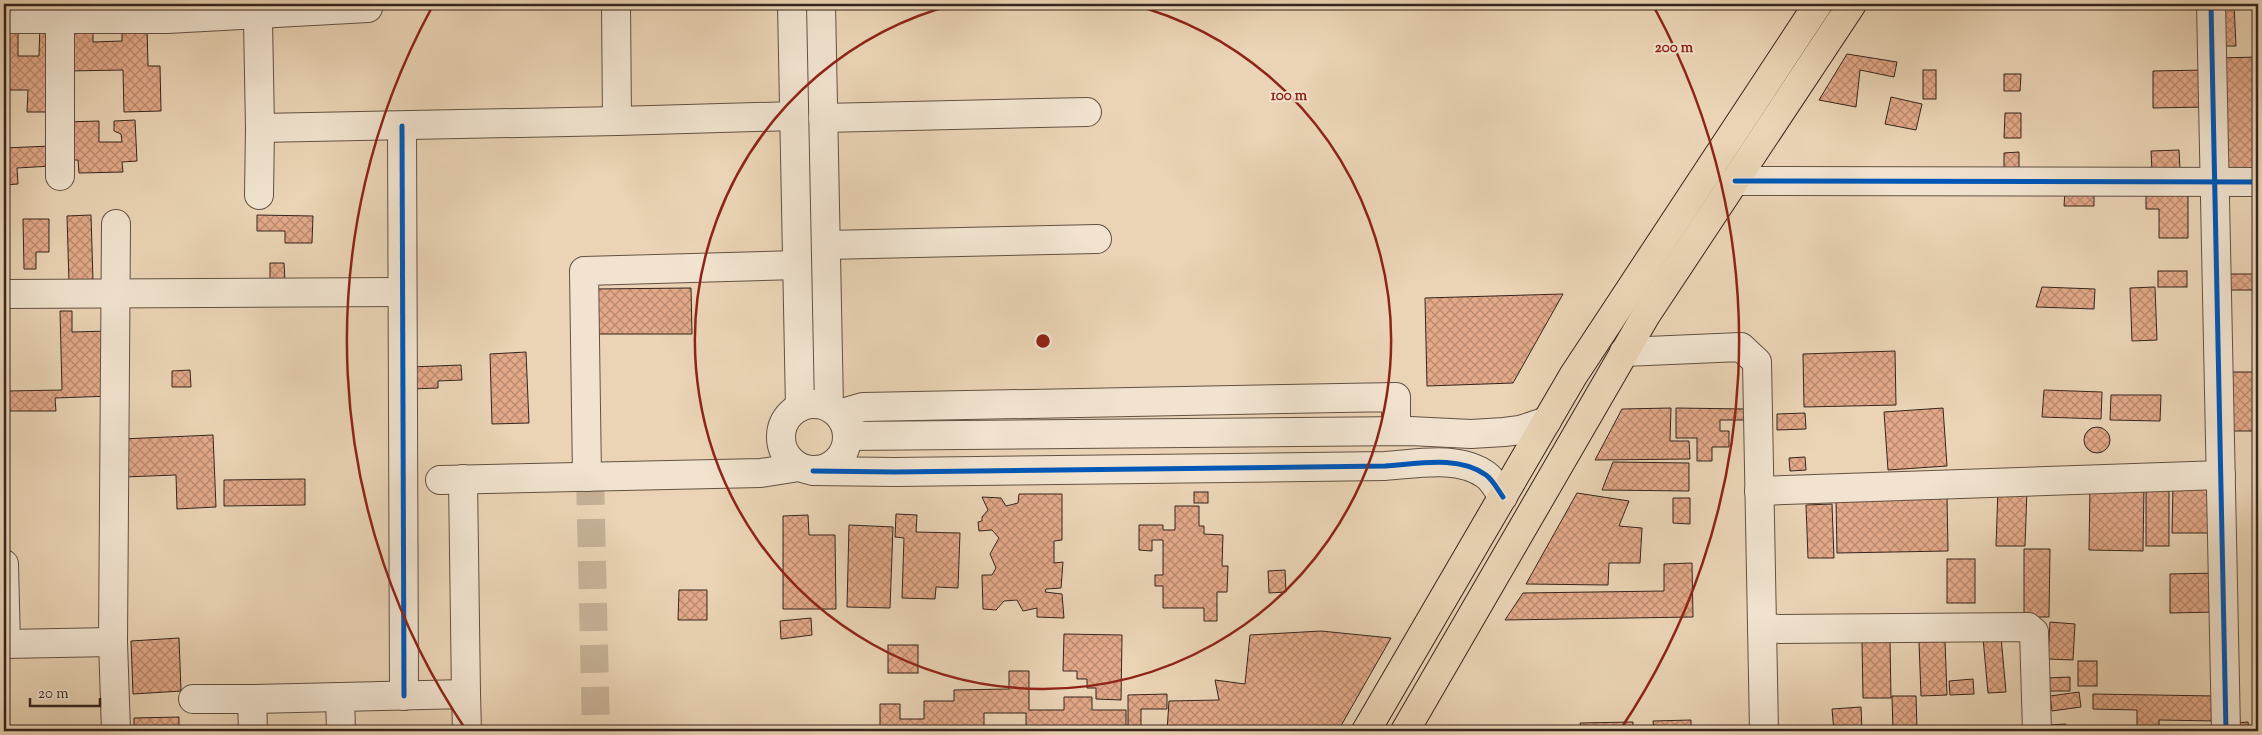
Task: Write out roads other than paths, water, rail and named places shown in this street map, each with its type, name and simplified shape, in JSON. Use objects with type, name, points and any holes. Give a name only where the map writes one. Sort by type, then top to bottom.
[{"type":"main road","points":[[1366,731],[1573,376],[1818,4]]},
{"type":"main road","points":[[1405,731],[1624,352],[1852,4]]},
{"type":"main road","points":[[1776,67],[1802,79]]},
{"type":"main road","points":[[1442,601],[1478,606]]},
{"type":"street","points":[[616,4],[617,121]]},
{"type":"street","points":[[792,4],[800,407]]},
{"type":"street","points":[[468,731],[451,479],[761,473],[829,466],[839,460],[846,449],[839,419],[826,245],[821,4]]},
{"type":"street","points":[[2211,4],[2226,731]]},
{"type":"street","points":[[4,19],[63,14],[167,19],[368,8]]},
{"type":"street","points":[[60,176],[63,14]]},
{"type":"street","points":[[258,22],[259,195]]},
{"type":"street","points":[[823,118],[1087,112]]},
{"type":"street","points":[[260,128],[794,116]]},
{"type":"street","points":[[402,126],[404,696]]},
{"type":"street","points":[[1735,181],[2258,182]]},
{"type":"street","points":[[116,224],[113,642],[116,731]]},
{"type":"street","points":[[826,245],[1097,239]]},
{"type":"street","points":[[587,477],[584,271],[797,265]]},
{"type":"street","points":[[4,294],[402,292]]},
{"type":"street","points":[[1624,352],[1741,347],[1757,362],[1764,731]]},
{"type":"street","points":[[839,419],[862,407],[1396,397],[1396,431],[1471,434],[1504,432],[1520,430],[1547,421]]},
{"type":"street","points":[[839,419],[819,404],[800,407],[788,416],[782,429],[781,444],[788,458],[806,469],[895,472],[1375,466],[1444,463],[1469,465],[1488,476],[1503,496]]},
{"type":"street","points":[[1759,491],[2221,474]]},
{"type":"street","points":[[4,564],[5,644],[113,642]]},
{"type":"street","points":[[1762,629],[2028,627],[2034,632],[2038,731]]},
{"type":"street","points":[[193,699],[466,694]]},
{"type":"street","points":[[340,697],[341,731]]},
{"type":"street","points":[[252,699],[253,731]]},
{"type":"tunnel","points":[[590,477],[596,731]]}]
